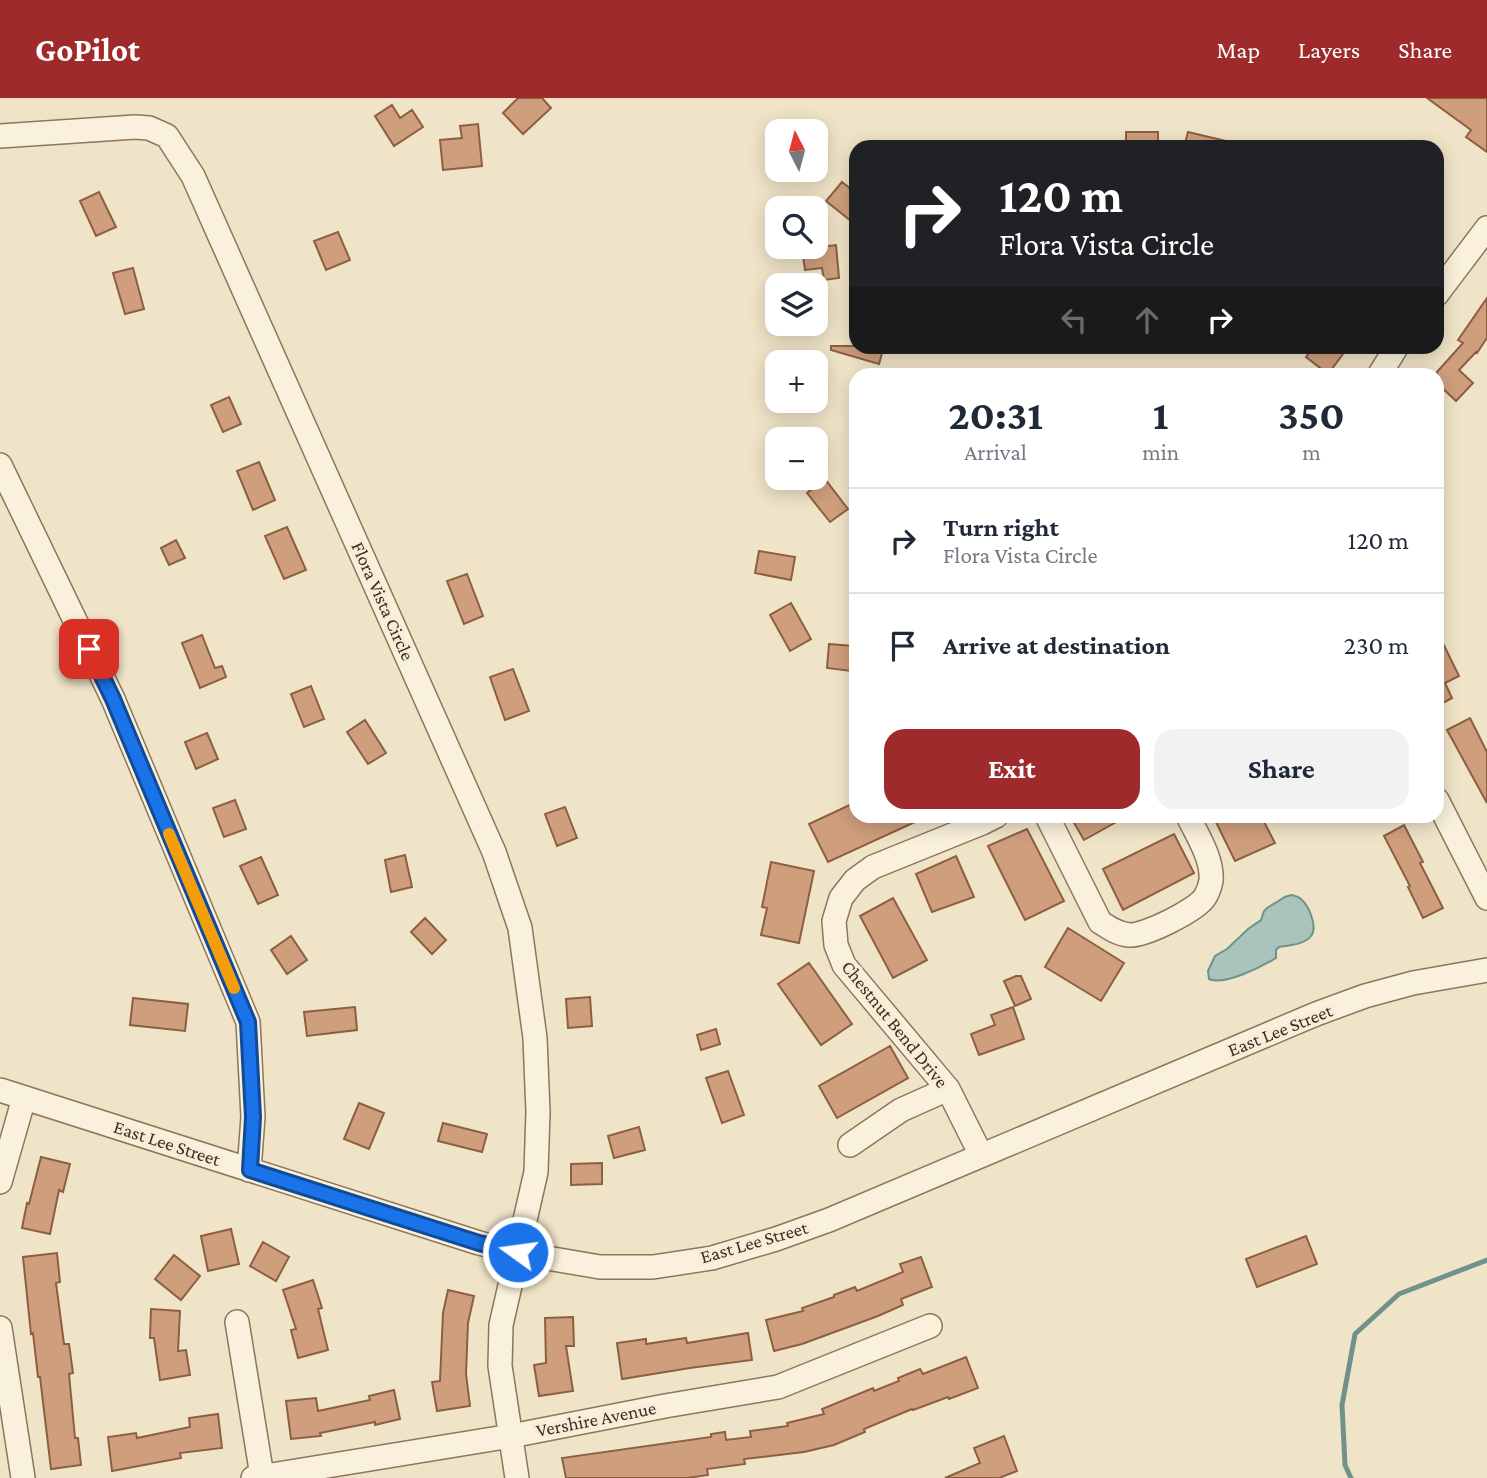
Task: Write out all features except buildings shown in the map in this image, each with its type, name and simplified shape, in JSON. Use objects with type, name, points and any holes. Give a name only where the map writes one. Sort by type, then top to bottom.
[{"type":"street","name":"Flora Vista Circle","points":[[0,136],[135,127],[149,128],[167,136],[193,176],[494,852],[520,928],[536,1038],[536,1172],[501,1325],[500,1348],[500,1366],[517,1478]]},
{"type":"street","points":[[1444,284],[1487,228]]},
{"type":"street","points":[[0,465],[113,699],[248,1022],[253,1117],[250,1170]]},
{"type":"street","points":[[1444,814],[1487,898]]},
{"type":"street","name":"Chestnut Bend Drive","points":[[981,1155],[948,1089],[844,965],[836,945],[834,921],[841,898],[855,880],[873,867],[982,823]]},
{"type":"street","points":[[1050,823],[1100,922],[1114,932],[1130,935],[1145,933],[1193,909],[1205,898],[1211,871],[1191,823]]},
{"type":"street","name":"East Lee Street","points":[[0,1090],[479,1243],[600,1267],[653,1267],[712,1258],[829,1220],[1316,1014],[1365,996],[1413,983],[1487,970]]},
{"type":"street","points":[[850,1144],[901,1110],[948,1089]]},
{"type":"street","points":[[0,1182],[24,1098]]},
{"type":"street","points":[[237,1322],[258,1477]]},
{"type":"street","name":"Vershire Avenue","points":[[258,1477],[511,1436],[778,1387],[930,1326]]},
{"type":"street","points":[[0,1329],[23,1478]]},
{"type":"water","points":[[1291,895],[1301,899],[1310,911],[1314,927],[1311,936],[1300,943],[1279,947],[1276,950],[1276,958],[1252,970],[1224,980],[1209,979],[1208,971],[1215,956],[1261,920],[1267,908]]},
{"type":"waterway","points":[[1351,1478],[1345,1465],[1342,1405],[1355,1334],[1399,1294],[1487,1260]]},
{"type":"slow traffic","points":[[169,834],[234,988]]},
{"type":"route","points":[[89,649],[113,699],[248,1022],[253,1117],[250,1170],[479,1243],[518,1252]]}]
